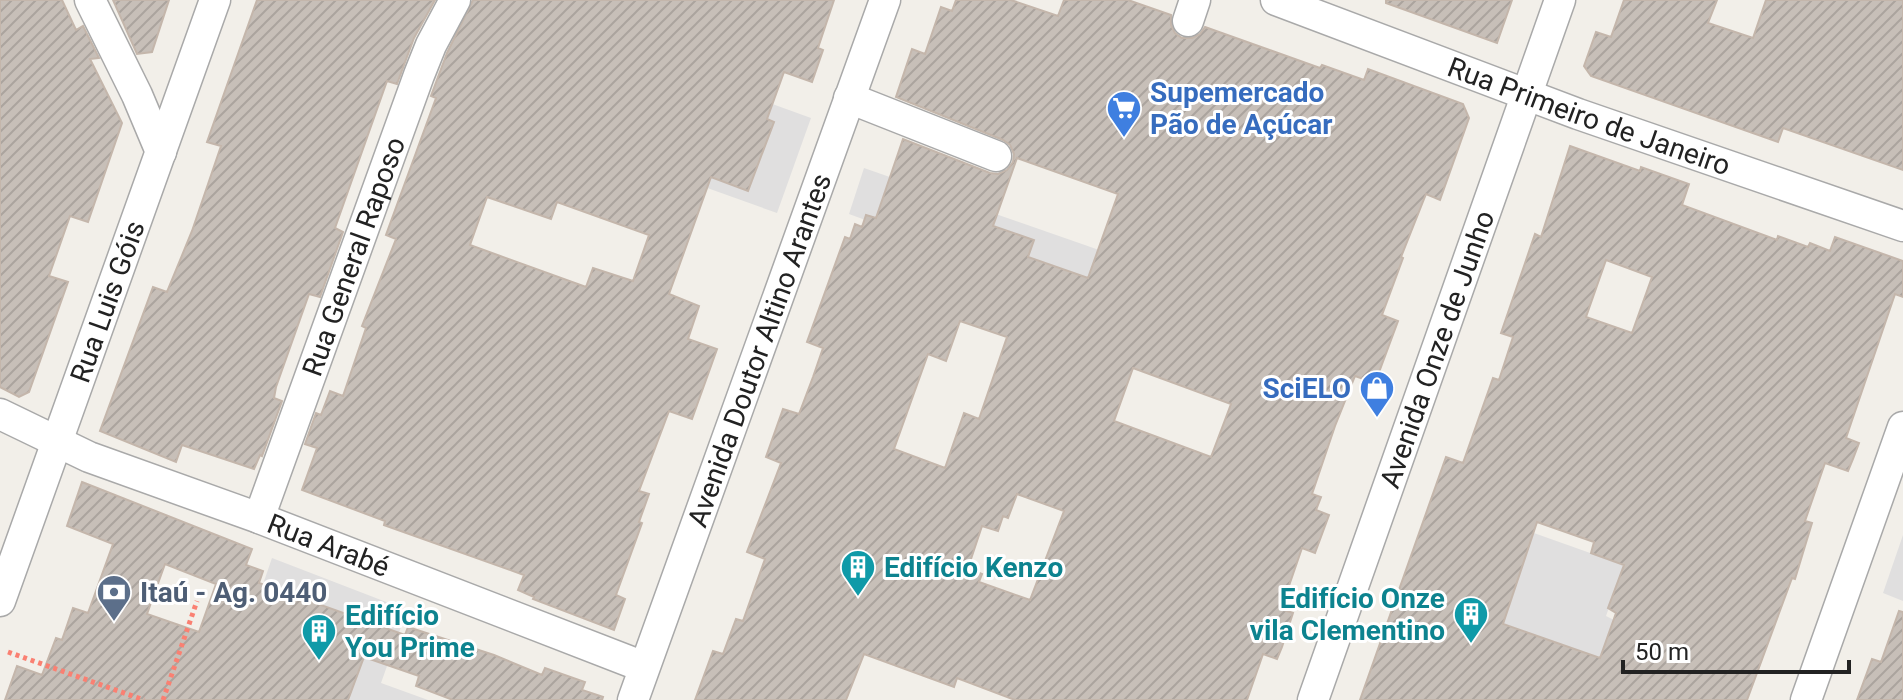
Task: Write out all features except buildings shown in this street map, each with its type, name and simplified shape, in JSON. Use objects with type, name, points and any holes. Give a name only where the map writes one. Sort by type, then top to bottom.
[{"type":"street","points":[[90,0],[161,152]]},
{"type":"street","name":"Rua Luis Góis","points":[[3,584],[57,443],[215,0]]},
{"type":"street","name":"Rua General Raposo","points":[[259,518],[419,75],[455,0]]},
{"type":"street","name":"Avenida Doutor Altino Arantes","points":[[633,700],[885,0]]},
{"type":"street","name":"Rua Primeiro de Janeiro","points":[[1276,0],[1526,96],[1903,226]]},
{"type":"street","name":"Avenida Onze de Junho","points":[[1313,700],[1560,0]]},
{"type":"street","points":[[849,98],[996,156]]},
{"type":"street","name":"Rua Arabé","points":[[0,414],[89,457],[259,518],[644,667]]},
{"type":"street","points":[[1806,700],[1903,427]]},
{"type":"path","points":[[163,700],[197,601]]},
{"type":"path","points":[[8,652],[144,700]]},
{"type":"shaded area","points":[[622,50],[811,118],[777,213],[587,145]]},
{"type":"shaded area","points":[[864,168],[1102,251],[1085,301],[849,214]]},
{"type":"shaded area","points":[[1432,497],[1624,565],[1606,616],[1614,620],[1585,700],[1360,700]]},
{"type":"shaded area","points":[[1903,535],[1903,601],[1883,593]]},
{"type":"shaded area","points":[[272,558],[407,610],[381,683],[428,700],[223,700]]},
{"type":"place","name":"Supemercado Pão de Açúcar","points":[[1124,139]]},
{"type":"place","name":"SciELO","points":[[1377,419]]},
{"type":"place","name":"Edifício Kenzo","points":[[858,598]]},
{"type":"place","name":"Itaú - Ag. 0440","points":[[114,623]]},
{"type":"place","name":"Edifício Onze vila Clementino","points":[[1471,645]]},
{"type":"place","name":"Edifício You Prime","points":[[319,662]]}]
